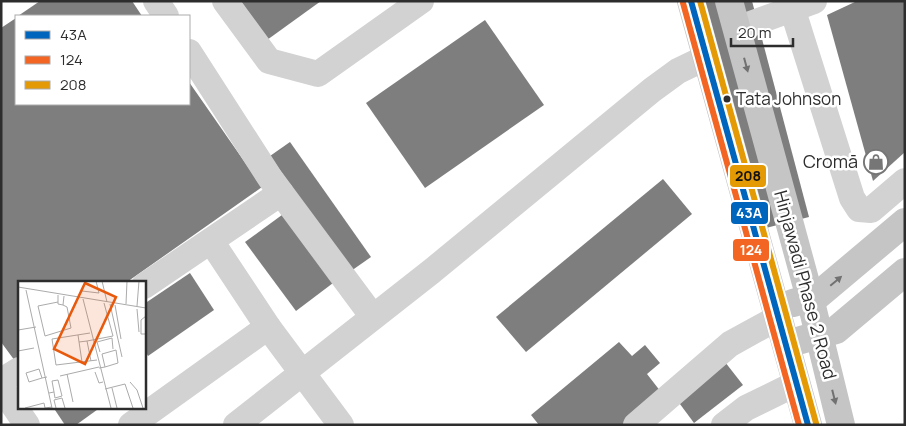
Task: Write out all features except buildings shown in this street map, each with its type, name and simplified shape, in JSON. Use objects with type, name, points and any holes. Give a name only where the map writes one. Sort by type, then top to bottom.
[{"type":"main road","name":"Hinjawadi Phase 2 Road","points":[[690,1],[808,425]]},
{"type":"main road","name":"Hinjawadi Phase 2 Road","points":[[729,1],[810,298],[841,425]]},
{"type":"main road","points":[[778,312],[823,291],[905,222]]},
{"type":"main road","points":[[787,344],[836,330],[905,272]]},
{"type":"street","points":[[156,1],[165,15]]},
{"type":"street","points":[[225,1],[269,61],[318,74],[421,1]]},
{"type":"street","points":[[737,29],[803,6],[852,198],[858,209],[871,210],[905,181]]},
{"type":"street","points":[[190,54],[281,193],[373,317]]},
{"type":"street","points":[[236,425],[373,317],[652,90],[678,71],[705,58]]},
{"type":"street","points":[[145,285],[281,193]]},
{"type":"street","points":[[211,241],[301,374],[341,425]]},
{"type":"street","points":[[636,425],[730,344],[778,312]]},
{"type":"street","points":[[131,425],[268,327]]},
{"type":"street","points":[[1,382],[18,371]]},
{"type":"street","points":[[724,425],[746,408],[797,383]]},
{"type":"street","points":[[1,387],[27,425]]},
{"type":"transit line","name":"43A","points":[[691,1],[808,425]]},
{"type":"transit line","name":"208","points":[[700,1],[816,423]]},
{"type":"transit line","name":"124","points":[[683,3],[799,425]]},
{"type":"place","name":"Tata Johnson","points":[[727,99]]},
{"type":"place","name":"Cromā","points":[[876,162]]}]
